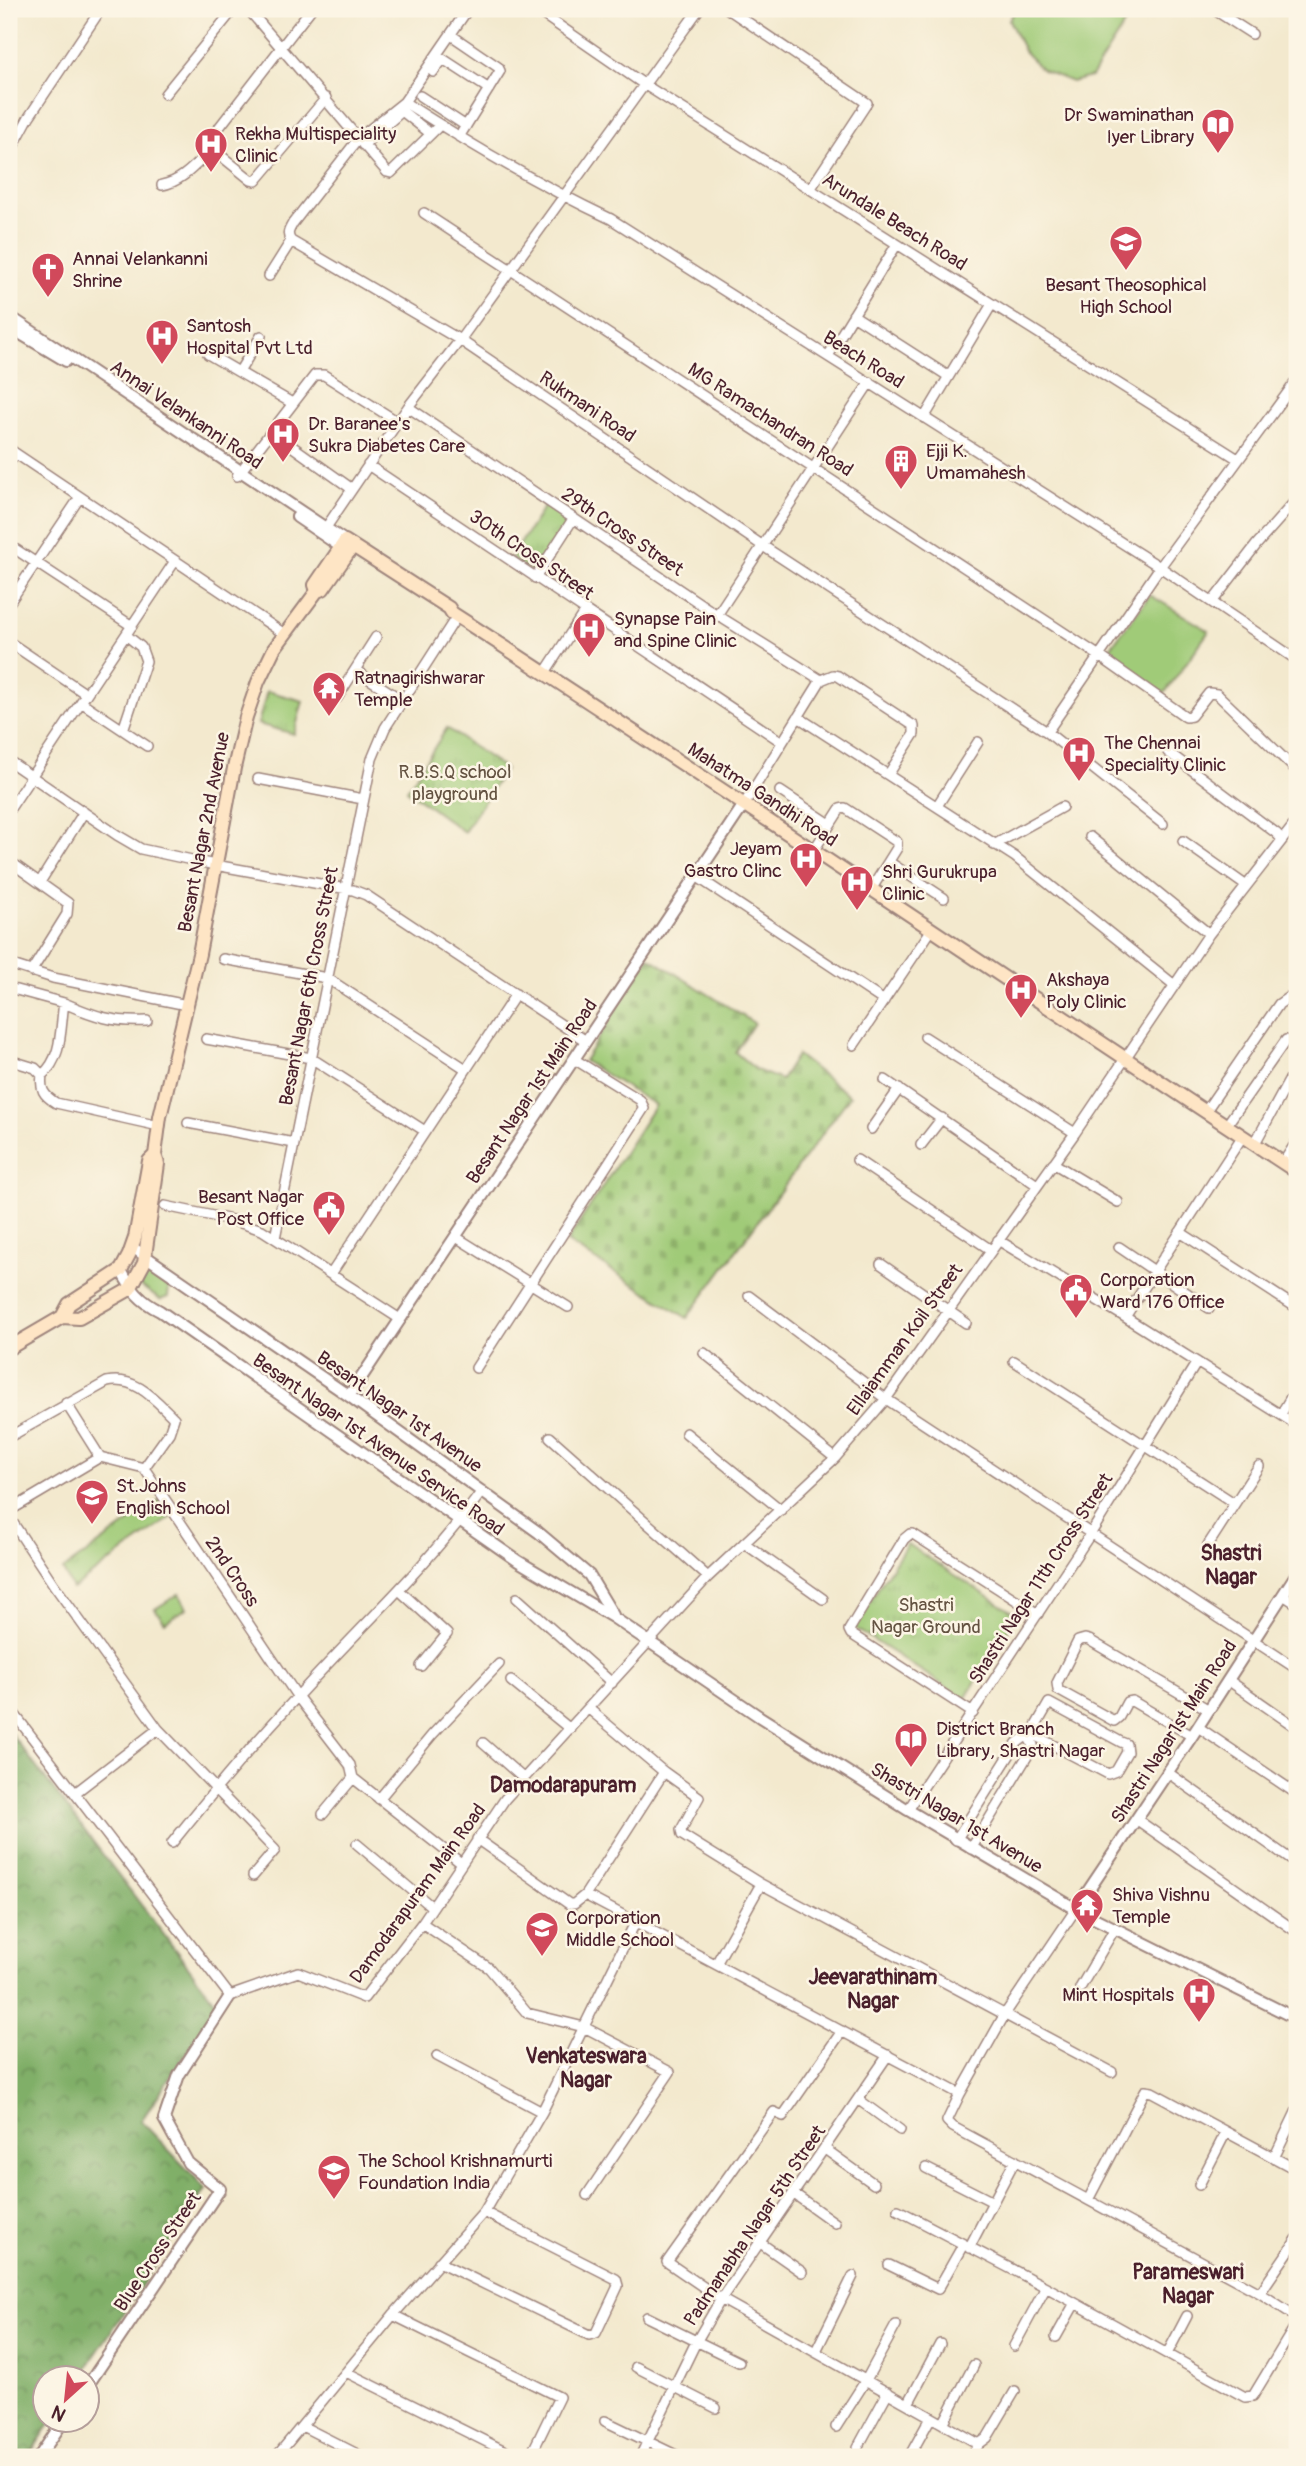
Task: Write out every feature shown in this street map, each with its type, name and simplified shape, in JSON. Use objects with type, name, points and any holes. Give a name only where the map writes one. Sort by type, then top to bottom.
[{"type":"main road","name":"Besant Nagar 2nd Avenue","points":[[155,1155],[233,768],[246,717],[258,681],[284,633],[317,591],[323,589],[347,546]]},
{"type":"main road","name":"Mahatma Gandhi Road","points":[[347,546],[449,608],[544,674],[872,888],[1124,1059],[1297,1172]]},
{"type":"main road","points":[[9,1348],[62,1317],[69,1304],[121,1270],[134,1242],[149,1161],[155,1155],[158,1164],[144,1263],[130,1289],[79,1318],[62,1317]]},
{"type":"street","points":[[9,154],[29,117],[101,9]]},
{"type":"street","points":[[165,94],[234,9]]},
{"type":"street","points":[[248,9],[326,98],[384,170],[391,173],[440,125]]},
{"type":"street","points":[[311,9],[211,138],[209,146],[251,180],[258,180],[326,98]]},
{"type":"street","points":[[269,276],[291,241],[288,231],[361,142],[404,102],[468,9]]},
{"type":"street","name":"Arundale Beach Road","points":[[535,9],[646,85],[1238,459]]},
{"type":"street","points":[[324,530],[408,407],[512,269],[699,9]]},
{"type":"street","points":[[728,9],[867,103],[811,188]]},
{"type":"street","points":[[1213,9],[1252,34]]},
{"type":"street","points":[[450,35],[498,67],[499,74],[459,137]]},
{"type":"street","points":[[433,72],[440,60],[446,60],[489,89]]},
{"type":"street","points":[[420,96],[466,126]]},
{"type":"street","name":"Beach Road","points":[[404,102],[564,197],[611,219],[1213,601],[1297,660]]},
{"type":"street","points":[[422,114],[430,102]]},
{"type":"street","points":[[361,142],[402,111],[431,134]]},
{"type":"street","points":[[162,185],[171,184],[187,173],[212,149]]},
{"type":"street","name":"MG Ramachandran Road","points":[[424,213],[1098,655],[1186,717],[1191,716],[1209,693],[1217,694],[1297,771]]},
{"type":"street","name":"Rukmani Road","points":[[291,241],[460,340],[763,545],[1047,732],[1163,824]]},
{"type":"street","points":[[828,356],[897,244]]},
{"type":"street","points":[[924,418],[992,304]]},
{"type":"street","points":[[853,315],[948,376]]},
{"type":"street","name":"Annai Velankanni Road","points":[[9,316],[347,546]]},
{"type":"street","name":"Annai Velankanni Road","points":[[9,327],[68,358]]},
{"type":"street","points":[[239,372],[261,337]]},
{"type":"street","points":[[208,354],[292,403]]},
{"type":"street","points":[[239,474],[315,375],[320,374],[398,422]]},
{"type":"street","points":[[718,615],[870,382]]},
{"type":"street","points":[[1047,732],[1160,567],[1296,384]]},
{"type":"street","name":"29th Cross Street","points":[[408,407],[718,615],[821,680]]},
{"type":"street","points":[[272,432],[352,489]]},
{"type":"street","points":[[9,463],[12,452],[284,633]]},
{"type":"street","name":"30th Cross Street","points":[[369,465],[782,741]]},
{"type":"street","points":[[9,603],[80,497]]},
{"type":"street","points":[[1213,601],[1257,544],[1297,499]]},
{"type":"street","points":[[535,578],[573,519]]},
{"type":"street","points":[[9,545],[132,626]]},
{"type":"street","points":[[9,810],[175,561]]},
{"type":"street","points":[[544,674],[585,611]]},
{"type":"street","name":"Besant Nagar 6th Cross Street","points":[[275,1238],[372,759],[402,700],[454,614]]},
{"type":"street","points":[[123,730],[146,661],[141,647],[126,635]]},
{"type":"street","points":[[337,698],[376,637]]},
{"type":"street","points":[[9,642],[147,746]]},
{"type":"street","points":[[355,670],[402,700]]},
{"type":"street","points":[[743,806],[821,680],[830,676],[838,676],[914,726],[914,734],[888,775]]},
{"type":"street","points":[[798,717],[1015,857],[1173,984]]},
{"type":"street","points":[[937,806],[978,742]]},
{"type":"street","points":[[1168,752],[1282,839]]},
{"type":"street","points":[[9,761],[141,849],[345,888],[375,900],[586,1041]]},
{"type":"street","points":[[258,779],[363,799]]},
{"type":"street","points":[[780,791],[830,824]]},
{"type":"street","name":"Besant Nagar 1st Main Road","points":[[349,1396],[743,806]]},
{"type":"street","points":[[994,845],[1062,807]]},
{"type":"street","points":[[814,850],[842,808],[855,814],[897,842],[897,848],[872,888]]},
{"type":"street","points":[[40,882],[84,812]]},
{"type":"street","name":"Ellaiamman Koil Street","points":[[649,1640],[708,1577],[835,1458],[886,1399],[1075,1133],[1173,984],[1245,885],[1297,821]]},
{"type":"street","points":[[1090,837],[1209,934]]},
{"type":"street","points":[[1183,841],[1245,885]]},
{"type":"street","points":[[9,862],[66,899],[69,908],[32,972]]},
{"type":"street","points":[[889,862],[944,898]]},
{"type":"street","points":[[696,876],[884,1001]]},
{"type":"street","points":[[854,1045],[932,929]]},
{"type":"street","points":[[223,959],[327,978],[466,1069]]},
{"type":"street","points":[[9,964],[32,972],[187,1005]]},
{"type":"street","points":[[9,988],[64,1003],[102,1018],[127,1022],[147,1020]]},
{"type":"street","points":[[331,1274],[516,994]]},
{"type":"street","points":[[1205,1112],[1279,1004],[1293,999]]},
{"type":"street","points":[[64,1003],[55,1056],[51,1068],[42,1075],[41,1089],[44,1095],[56,1103],[159,1126]]},
{"type":"street","points":[[925,1037],[1075,1133]]},
{"type":"street","points":[[206,1039],[311,1058],[425,1131]]},
{"type":"street","points":[[1226,1126],[1286,1040]]},
{"type":"street","points":[[476,1368],[644,1108],[640,1100],[574,1059]]},
{"type":"street","points":[[9,1060],[36,1069],[42,1075]]},
{"type":"street","points":[[1254,1145],[1297,1066]]},
{"type":"street","points":[[886,1080],[1037,1185]]},
{"type":"street","points":[[871,1129],[899,1089]]},
{"type":"street","points":[[921,1145],[942,1118]]},
{"type":"street","points":[[188,1122],[294,1143]]},
{"type":"street","points":[[1125,1317],[1242,1137]]},
{"type":"street","points":[[1283,1163],[1297,1140]]},
{"type":"street","points":[[857,1160],[991,1250]]},
{"type":"street","points":[[1053,1163],[1118,1202]]},
{"type":"street","points":[[165,1206],[232,1220],[275,1238],[400,1319]]},
{"type":"street","points":[[1180,1232],[1297,1308]]},
{"type":"street","points":[[456,1237],[568,1307]]},
{"type":"street","points":[[998,1240],[1297,1425]]},
{"type":"street","name":"Besant Nagar 1st Avenue","points":[[134,1242],[145,1255],[349,1396],[538,1532],[589,1575],[614,1618]]},
{"type":"street","points":[[1119,1247],[1209,1308]]},
{"type":"street","points":[[881,1264],[966,1323]]},
{"type":"street","points":[[121,1270],[130,1289]]},
{"type":"street","name":"Besant Nagar 1st Avenue Service Road","points":[[130,1289],[142,1302],[160,1311],[517,1561],[614,1618]]},
{"type":"street","points":[[749,1296],[886,1399],[1297,1669]]},
{"type":"street","points":[[704,1353],[835,1458]]},
{"type":"street","points":[[1014,1361],[1234,1503]]},
{"type":"street","name":"Shastri Nagar 11th Cross Street","points":[[908,1810],[1091,1533],[1197,1362]]},
{"type":"street","points":[[9,1437],[66,1403],[107,1382],[121,1379],[144,1390],[174,1418],[169,1433],[144,1468],[100,1457],[66,1403]]},
{"type":"street","points":[[1281,1414],[1297,1387]]},
{"type":"street","points":[[687,1433],[781,1510]]},
{"type":"street","points":[[550,1437],[708,1577]]},
{"type":"street","points":[[9,1511],[100,1457]]},
{"type":"street","points":[[1208,1545],[1259,1466]]},
{"type":"street","name":"2nd Cross","points":[[144,1468],[297,1696],[349,1762],[353,1778]]},
{"type":"street","points":[[172,1843],[297,1696],[460,1522],[482,1491]]},
{"type":"street","points":[[9,1517],[54,1585],[158,1729],[275,1850],[253,1876]]},
{"type":"street","points":[[972,1713],[851,1634],[849,1630],[910,1534],[1038,1614]]},
{"type":"street","points":[[744,1543],[823,1599]]},
{"type":"street","name":"Shastri Nagar1st Main Road","points":[[1076,1909],[1195,1732],[1297,1573]]},
{"type":"street","points":[[399,1590],[447,1634],[421,1666]]},
{"type":"street","points":[[1283,1595],[1297,1604]]},
{"type":"street","points":[[517,1598],[612,1684]]},
{"type":"street","name":"Shastri Nagar 1st Avenue","points":[[614,1618],[760,1717],[971,1849],[1076,1909],[1297,2019]]},
{"type":"street","points":[[1209,1710],[1085,1639],[1079,1642],[1057,1683],[1058,1690],[1114,1721],[1127,1702],[1132,1701],[1195,1732],[1297,1794]]},
{"type":"street","name":"Damodarapuram Main Road","points":[[230,1996],[298,1972],[364,1998],[422,1923],[505,1799],[612,1684],[649,1640]]},
{"type":"street","points":[[379,1798],[432,1735],[499,1664]]},
{"type":"street","points":[[1228,1680],[1297,1728]]},
{"type":"street","points":[[512,1681],[570,1729]]},
{"type":"street","points":[[956,1840],[1017,1743],[1025,1737],[1031,1736],[1108,1774],[1116,1772],[1127,1752],[1126,1744],[1049,1703],[1031,1736],[1031,1750],[971,1849]]},
{"type":"street","points":[[9,1707],[230,1996]]},
{"type":"street","points":[[589,1709],[664,1772],[699,1797],[680,1833],[761,1884],[1112,2072]]},
{"type":"street","points":[[75,1793],[158,1729]]},
{"type":"street","points":[[482,1743],[524,1779]]},
{"type":"street","points":[[477,1839],[573,1905],[585,1895],[664,1772]]},
{"type":"street","points":[[1167,1772],[1297,1864]]},
{"type":"street","points":[[323,1814],[353,1778],[461,1863]]},
{"type":"street","points":[[1136,1819],[1297,1932]]},
{"type":"street","points":[[357,1844],[432,1908]]},
{"type":"street","points":[[716,1964],[761,1884]]},
{"type":"street","points":[[585,1895],[960,2094]]},
{"type":"street","points":[[1076,1909],[1005,2014],[960,2094],[948,2118],[950,2124],[1260,2293],[1297,2317]]},
{"type":"street","points":[[422,1923],[493,1971],[527,2012],[584,2027],[670,2072],[587,2195]]},
{"type":"street","points":[[276,2457],[393,2315],[484,2212],[542,2112],[635,1923]]},
{"type":"street","points":[[1080,1988],[1115,1928]]},
{"type":"street","name":"Blue Cross Street","points":[[102,2364],[220,2189],[188,2163],[164,2119],[179,2075],[230,1996]]},
{"type":"street","points":[[842,2031],[784,2115],[773,2113],[667,2259],[669,2266],[721,2300],[979,2444]]},
{"type":"street","name":"Padmanabha Nagar 5th Street","points":[[640,2457],[696,2342],[721,2300],[888,2055]]},
{"type":"street","points":[[437,2056],[542,2112]]},
{"type":"street","points":[[1088,2200],[1145,2091],[1152,2092],[1297,2170]]},
{"type":"street","points":[[859,2100],[900,2130]]},
{"type":"street","points":[[1274,2158],[1297,2110]]},
{"type":"street","points":[[1199,2185],[1226,2132]]},
{"type":"street","points":[[825,2149],[874,2184]]},
{"type":"street","points":[[889,2264],[938,2289],[993,2202],[1015,2160]]},
{"type":"street","points":[[926,2168],[993,2202]]},
{"type":"street","points":[[793,2193],[835,2223]]},
{"type":"street","points":[[898,2210],[1046,2287],[1239,2394],[1250,2397],[1256,2392],[1297,2323]]},
{"type":"street","points":[[439,2262],[589,2335],[594,2335],[618,2286],[613,2276],[484,2212]]},
{"type":"street","points":[[1260,2293],[1297,2239]]},
{"type":"street","points":[[759,2242],[802,2272]]},
{"type":"street","points":[[816,2351],[853,2276]]},
{"type":"street","points":[[1014,2346],[1046,2287]]},
{"type":"street","points":[[1056,2337],[1075,2303]]},
{"type":"street","points":[[393,2315],[559,2397],[530,2457]]},
{"type":"street","points":[[1167,2354],[1187,2316]]},
{"type":"street","points":[[647,2317],[739,2362]]},
{"type":"street","points":[[836,2427],[896,2325]]},
{"type":"street","points":[[908,2404],[940,2344]]},
{"type":"street","points":[[943,2424],[974,2365]]},
{"type":"street","points":[[636,2367],[716,2408]]},
{"type":"street","points":[[346,2372],[517,2457]]},
{"type":"street","points":[[971,2457],[979,2444],[987,2438],[1015,2390]]},
{"type":"street","points":[[858,2447],[888,2392]]},
{"type":"street","points":[[909,2457],[931,2417]]},
{"type":"street","points":[[605,2421],[681,2457]]},
{"type":"street","points":[[302,2426],[363,2457]]},
{"type":"street","points":[[39,2457],[55,2434]]},
{"type":"green space","points":[[1016,9],[1134,9],[1091,77],[1072,82],[1042,70],[1024,51],[1009,20]]},
{"type":"green space","points":[[546,504],[571,521],[536,574],[511,558]]},
{"type":"green space","points":[[1150,595],[1209,631],[1164,694],[1105,655]]},
{"type":"green space","points":[[267,691],[303,701],[294,734],[258,724]]},
{"type":"green space","name":"R.B.S.Q school playground","points":[[447,728],[505,769],[464,832],[407,790]]},
{"type":"green space","points":[[649,957],[754,1023],[735,1052],[756,1070],[781,1080],[797,1055],[850,1096],[687,1318],[567,1242],[655,1105],[584,1061]]},
{"type":"green space","points":[[151,1274],[169,1287],[168,1297],[160,1300],[140,1285],[142,1276]]},
{"type":"green space","points":[[160,1500],[170,1518],[72,1589],[63,1570]]},
{"type":"green space","name":"Shastri Nagar Ground","points":[[907,1544],[1017,1615],[965,1699],[853,1627]]},
{"type":"green space","points":[[179,1594],[187,1608],[165,1622],[155,1609]]},
{"type":"green space","points":[[9,1731],[218,2006],[141,2121],[206,2189],[89,2364],[32,2364],[32,2434],[43,2434],[28,2457],[9,2457]]},
{"type":"place","name":"Dr Swaminathan Iyer Library","points":[[1218,155]]},
{"type":"place","name":"Rekha Multispeciality Clinic","points":[[211,174]]},
{"type":"place","name":"Besant Theosophical High School","points":[[1126,272]]},
{"type":"place","name":"Annai Velankanni Shrine","points":[[48,299]]},
{"type":"place","name":"Santosh Hospital Pvt Ltd","points":[[162,366]]},
{"type":"place","name":"Dr. Baranee's Sukra Diabetes Care","points":[[283,464]]},
{"type":"place","name":"Ejji K. Umamahesh","points":[[901,491]]},
{"type":"place","name":"Synapse Pain and Spine Clinic","points":[[589,659]]},
{"type":"place","name":"Ratnagirishwarar Temple","points":[[329,718]]},
{"type":"place","name":"The Chennai Speciality Clinic","points":[[1079,783]]},
{"type":"place","name":"Jeyam Gastro Clinc","points":[[806,889]]},
{"type":"place","name":"Shri Gurukrupa Clinic","points":[[857,912]]},
{"type":"place","name":"Akshaya Poly Clinic","points":[[1021,1020]]},
{"type":"place","name":"Besant Nagar Post Office","points":[[329,1237]]},
{"type":"place","name":"Corporation Ward 176 Office","points":[[1076,1320]]},
{"type":"place","name":"St.Johns English School","points":[[92,1526]]},
{"type":"place","name":"District Branch Library, Shastri Nagar","points":[[911,1769]]},
{"type":"place","name":"Shiva Vishnu Temple","points":[[1087,1935]]},
{"type":"place","name":"Corporation Middle School","points":[[542,1958]]},
{"type":"place","name":"Mint Hospitals","points":[[1199,2024]]},
{"type":"place","name":"The School Krishnamurti Foundation India","points":[[334,2201]]},
{"type":"district","name":"Shastri Nagar","points":[[1231,1565]]},
{"type":"district","name":"Damodarapuram","points":[[563,1785]]},
{"type":"district","name":"Jeevarathinam Nagar","points":[[873,1989]]},
{"type":"district","name":"Venkateswara Nagar","points":[[586,2068]]},
{"type":"district","name":"Parameswari Nagar","points":[[1188,2284]]}]
